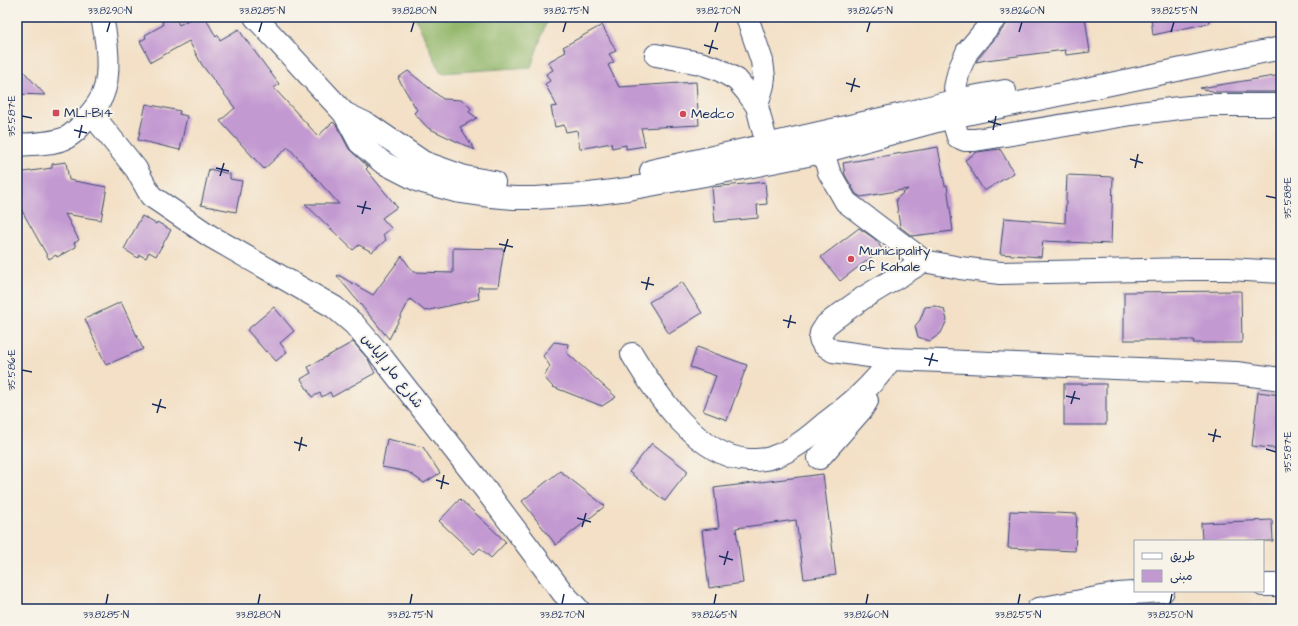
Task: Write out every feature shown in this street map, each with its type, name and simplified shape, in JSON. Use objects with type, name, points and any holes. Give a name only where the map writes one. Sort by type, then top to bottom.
[{"type":"main road","points":[[17,145],[47,143],[66,138],[79,128],[99,102],[104,92],[107,72],[107,44],[102,17]]},
{"type":"main road","points":[[255,17],[344,113],[360,143],[382,162],[419,181],[455,191],[491,196],[535,198],[582,195],[612,191],[727,171],[823,152],[956,108],[1107,73],[1281,36]]},
{"type":"main road","points":[[747,17],[762,61],[764,77],[757,106]]},
{"type":"main road","points":[[996,17],[967,52],[959,70],[955,88],[958,137],[965,140],[976,140],[1179,108],[1222,105],[1281,105]]},
{"type":"main road","points":[[344,113],[369,125],[423,162],[465,177],[508,184],[547,186],[583,183],[646,172],[903,114],[956,108],[1148,76],[1281,48]]},
{"type":"main road","points":[[656,55],[700,63],[737,80],[748,92],[757,106],[767,145]]},
{"type":"main road","name":"شارع مار إلياس","points":[[91,113],[136,169],[151,196],[210,236],[334,307],[354,324],[377,351],[485,489],[569,604]]},
{"type":"main road","points":[[823,152],[829,172],[846,202],[924,261],[960,268],[1000,273],[1191,269],[1228,269],[1281,272]]},
{"type":"main road","points":[[924,261],[863,298],[826,325],[821,333],[820,340],[823,344],[833,351],[891,359],[1236,373],[1281,379]]},
{"type":"main road","points":[[632,354],[649,382],[669,409],[685,426],[708,444],[727,456],[758,460],[773,458],[808,438],[862,394],[881,374],[891,359]]},
{"type":"main road","points":[[819,458],[866,404],[870,386]]},
{"type":"main road","points":[[1264,585],[1281,585]]},
{"type":"main road","points":[[1038,609],[1118,594],[1156,597]]},
{"type":"green space","points":[[415,17],[548,17],[531,67],[441,73]]},
{"type":"building","points":[[170,17],[175,17],[179,25],[194,17],[205,17],[216,37],[218,35],[220,40],[239,29],[279,84],[274,88],[318,136],[333,122],[337,126],[349,149],[368,167],[366,169],[397,207],[382,218],[391,228],[383,235],[386,240],[372,252],[359,245],[353,250],[305,204],[339,204],[288,147],[264,169],[220,121],[235,108],[202,65],[189,41],[151,62],[140,41],[146,38],[145,35],[163,25],[162,22]]},
{"type":"building","points":[[1019,17],[1085,17],[1090,52],[1066,55],[1065,50],[976,62],[1006,25],[1008,20]]},
{"type":"building","points":[[1151,17],[1208,17],[1209,23],[1153,35]]},
{"type":"building","points":[[602,25],[616,51],[609,54],[614,62],[608,65],[619,87],[696,82],[699,125],[641,128],[645,146],[626,149],[626,145],[612,148],[611,143],[580,149],[577,130],[566,132],[564,125],[555,127],[551,107],[557,106],[545,84],[550,81],[546,74],[553,70],[548,62],[566,52],[563,47]]},
{"type":"building","points":[[17,64],[45,95],[17,94]]},
{"type":"building","points":[[408,71],[443,99],[461,100],[471,108],[469,112],[477,118],[460,127],[475,150],[428,128],[414,113],[417,110],[398,78]]},
{"type":"building","points":[[1281,75],[1281,92],[1216,92],[1200,88]]},
{"type":"building","points":[[146,104],[180,111],[179,114],[187,116],[180,150],[138,140]]},
{"type":"building","points":[[938,147],[945,186],[947,185],[953,231],[912,236],[900,227],[896,199],[908,189],[861,197],[856,194],[845,175],[843,163]]},
{"type":"building","points":[[1000,149],[1014,173],[984,191],[965,160],[977,152]]},
{"type":"building","points":[[66,162],[69,180],[107,187],[101,220],[65,214],[79,240],[74,243],[76,247],[57,257],[56,255],[49,259],[17,202],[17,173],[52,168],[52,164]]},
{"type":"building","points":[[209,169],[230,174],[230,179],[242,181],[236,212],[201,205]]},
{"type":"building","points":[[1067,175],[1113,177],[1111,244],[1043,241],[1041,257],[1000,254],[1004,218],[1065,223]]},
{"type":"building","points":[[765,182],[767,204],[757,205],[758,218],[715,222],[712,187]]},
{"type":"building","points":[[142,216],[171,230],[156,256],[149,252],[146,258],[140,255],[138,258],[124,249]]},
{"type":"building","points":[[859,228],[875,239],[882,249],[840,281],[821,257]]},
{"type":"building","points":[[453,248],[504,249],[498,287],[478,287],[479,299],[425,311],[410,299],[389,339],[337,276],[338,275],[373,295],[402,256],[413,272],[453,273]]},
{"type":"building","points":[[682,282],[702,313],[669,334],[649,302]]},
{"type":"building","points":[[1241,291],[1242,343],[1193,343],[1194,340],[1124,340],[1124,292]]},
{"type":"building","points":[[121,302],[143,349],[106,365],[85,319]]},
{"type":"building","points":[[935,306],[944,309],[947,320],[941,333],[930,341],[918,337],[915,326],[920,320],[925,307]]},
{"type":"building","points":[[274,307],[294,331],[280,343],[287,352],[276,361],[247,330]]},
{"type":"building","points":[[353,342],[368,359],[375,373],[332,397],[330,392],[322,397],[320,393],[312,397],[301,379],[311,373],[308,367]]},
{"type":"building","points":[[554,342],[568,344],[567,353],[616,397],[602,406],[553,387],[544,377],[550,366],[543,356]]},
{"type":"building","points":[[697,347],[747,365],[727,420],[703,411],[716,376],[690,367]]},
{"type":"building","points":[[1064,384],[1106,384],[1106,425],[1064,425]]},
{"type":"building","points":[[1258,392],[1281,395],[1281,449],[1252,446]]},
{"type":"building","points":[[387,439],[423,447],[440,473],[424,483],[408,472],[382,467]]},
{"type":"building","points":[[652,443],[688,471],[665,501],[629,472]]},
{"type":"building","points":[[560,471],[605,506],[556,545],[522,501]]},
{"type":"building","points":[[823,474],[836,575],[804,579],[796,520],[736,528],[743,583],[709,588],[702,530],[719,528],[714,488]]},
{"type":"building","points":[[460,499],[506,542],[491,558],[480,548],[474,554],[439,521]]},
{"type":"building","points":[[1010,511],[1077,514],[1075,551],[1008,548]]},
{"type":"building","points":[[1272,520],[1273,541],[1202,540],[1201,523]]},
{"type":"place","name":"ML1-B14","points":[[56,113]]},
{"type":"place","name":"Medco","points":[[683,114]]},
{"type":"place","name":"Municipality of Kahale","points":[[851,259]]}]
